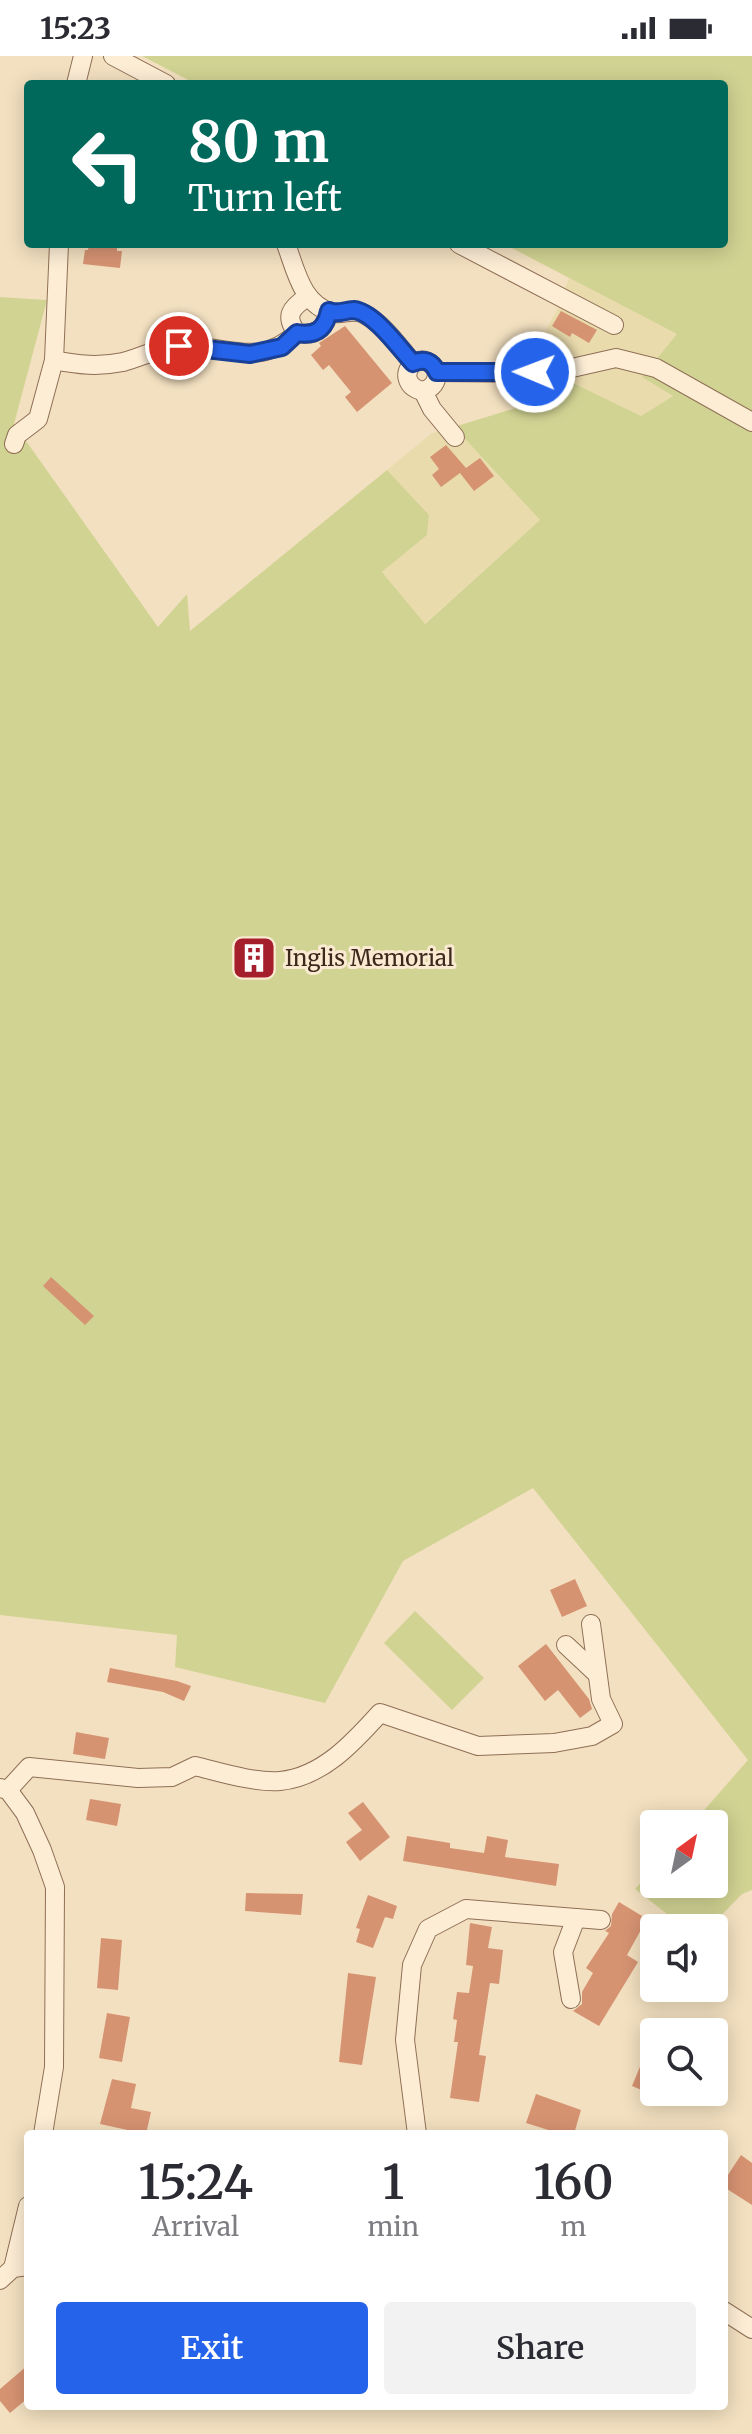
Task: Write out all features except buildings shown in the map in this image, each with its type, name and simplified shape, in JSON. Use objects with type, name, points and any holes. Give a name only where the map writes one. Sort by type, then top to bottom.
[{"type":"street","points":[[77,80],[83,56]]},
{"type":"street","points":[[113,56],[158,80]]},
{"type":"street","points":[[14,444],[17,435],[38,419],[54,360],[59,248]]},
{"type":"street","points":[[288,248],[307,297],[315,306],[336,314],[354,310],[368,316],[413,363]]},
{"type":"street","points":[[467,248],[614,325]]},
{"type":"street","points":[[307,297],[289,314],[289,323],[297,333],[309,335],[319,331],[329,311]]},
{"type":"street","points":[[54,360],[100,365],[179,346],[250,354],[282,347],[297,333]]},
{"type":"street","points":[[437,372],[432,387],[423,391],[416,390],[408,381],[407,372],[413,363],[423,360],[437,372],[550,373],[608,359],[633,360],[656,368],[752,422]]},
{"type":"street","points":[[423,391],[432,409],[455,437]]},
{"type":"street","points":[[44,2130],[54,2067],[55,1887],[25,1813],[4,1789],[29,1767],[138,1778],[172,1777],[195,1766],[235,1776],[280,1781],[320,1769],[354,1743],[380,1713],[478,1746],[554,1743],[592,1736],[613,1724],[601,1699],[591,1624]]},
{"type":"street","points":[[566,1645],[597,1674]]},
{"type":"street","points":[[416,2130],[405,2040],[412,1965],[428,1929],[466,1909],[601,1920]]},
{"type":"street","points":[[571,1999],[563,1952],[576,1918]]},
{"type":"street","points":[[14,2272],[24,2225]]},
{"type":"street","points":[[728,2314],[752,2329]]},
{"type":"shaded area","points":[[569,278],[677,334],[674,395],[641,416],[571,382],[529,404],[525,368],[559,306]]},
{"type":"shaded area","points":[[454,427],[540,520],[424,624],[382,572],[427,535],[429,515],[387,470],[432,433]]},
{"type":"green space","points":[[142,56],[752,56],[752,1890],[742,1894],[723,1914],[667,1914],[647,1898],[728,1898],[728,1810],[704,1810],[748,1760],[533,1488],[403,1561],[325,1703],[175,1667],[177,1635],[0,1615],[0,297],[47,300],[14,424],[158,627],[187,594],[190,631],[387,470],[429,515],[427,535],[382,572],[425,624],[540,520],[454,427],[529,404],[571,382],[641,416],[673,396],[642,377],[677,334],[512,248],[728,248],[728,80],[188,80]]},
{"type":"green space","points":[[415,1611],[484,1678],[452,1710],[384,1643]]},
{"type":"place","name":"Inglis Memorial","points":[[254,958]]},
{"type":"route","points":[[179,346],[250,354],[282,347],[297,333],[309,335],[319,331],[329,311],[336,314],[354,310],[368,316],[383,329],[413,363],[423,360],[432,364],[437,372],[535,372]]}]
